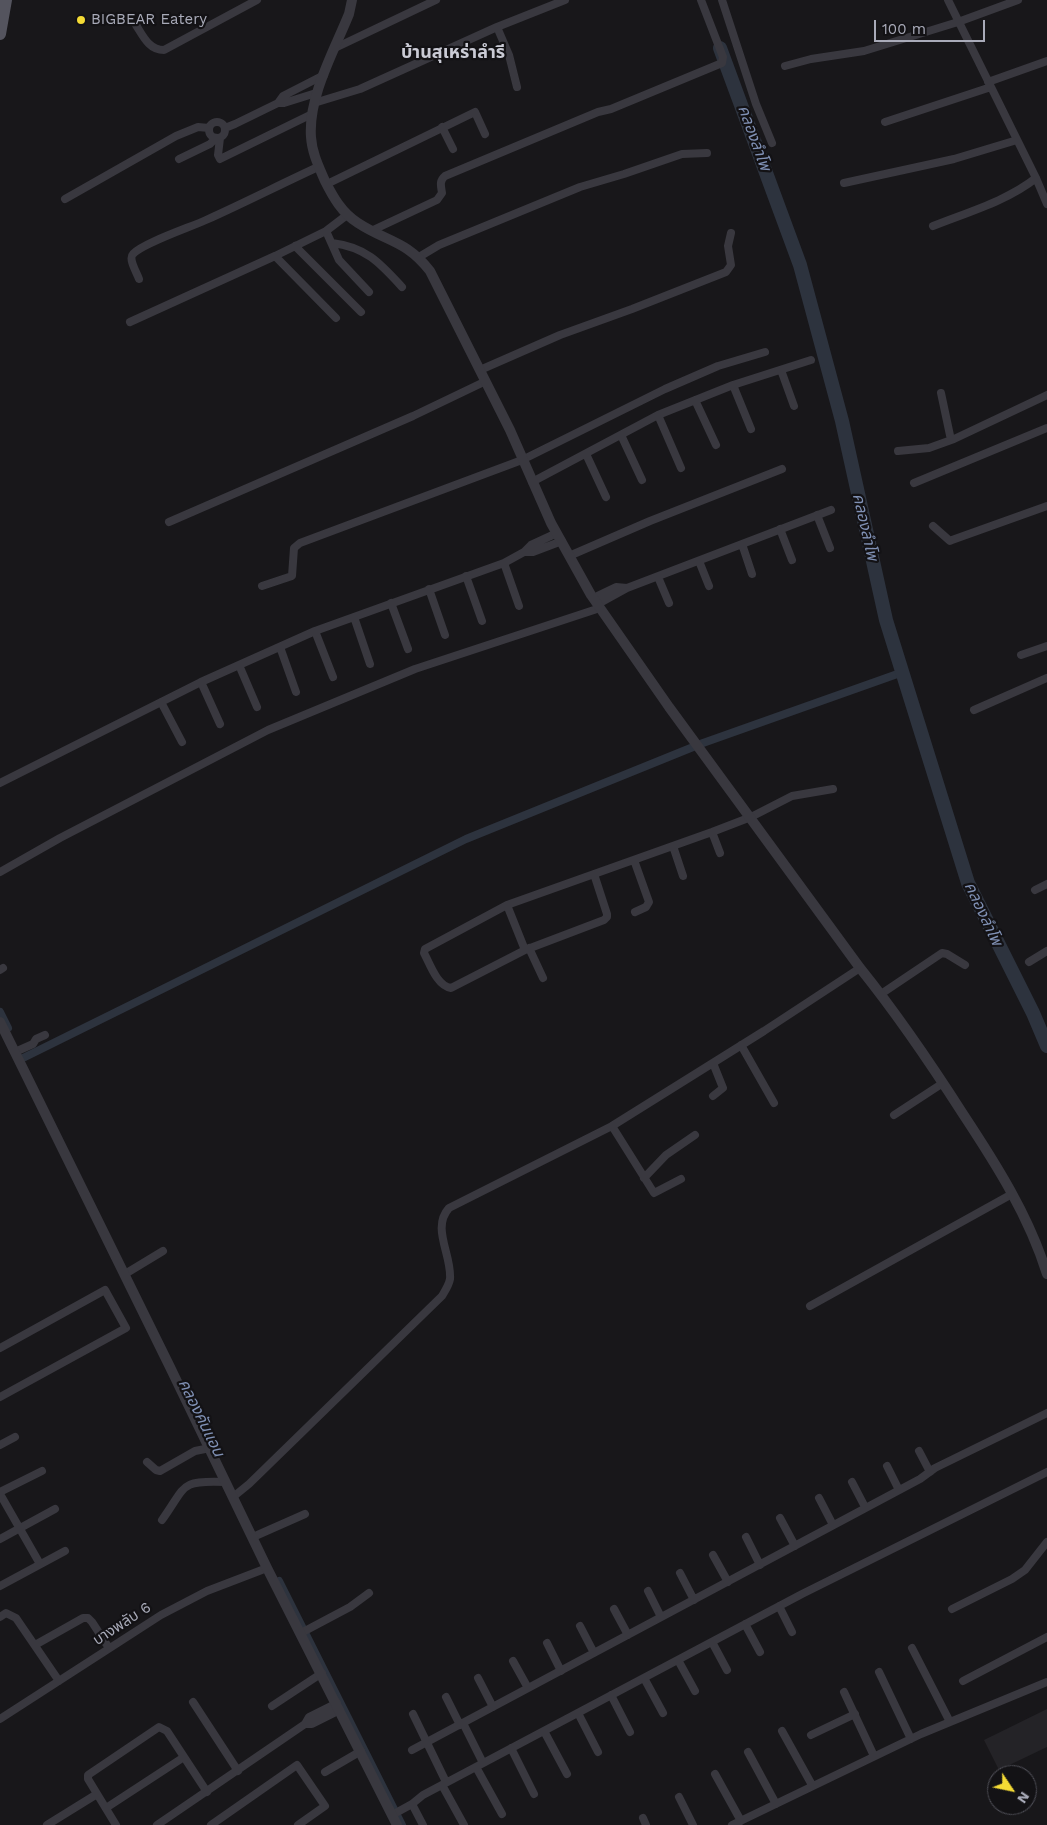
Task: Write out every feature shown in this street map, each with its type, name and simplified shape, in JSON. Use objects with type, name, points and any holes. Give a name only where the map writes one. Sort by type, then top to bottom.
[{"type":"main road","points":[[0,34],[6,0]]},
{"type":"street","points":[[136,25],[145,40],[158,50],[164,50],[257,0]]},
{"type":"street","points":[[352,0],[349,14],[316,93],[313,109],[311,138],[318,166],[327,184],[347,215],[371,231],[403,244],[419,257],[430,271],[486,381],[532,482],[569,556],[597,603],[669,707],[699,745],[860,968],[881,994],[943,1083],[1001,1172],[1035,1239],[1047,1274]]},
{"type":"street","points":[[335,48],[436,0]]},
{"type":"street","points":[[218,138],[218,155],[220,160],[313,109],[497,27],[565,0]]},
{"type":"street","points":[[371,231],[437,200],[442,193],[441,179],[445,176],[722,63],[723,58],[701,0]]},
{"type":"street","points":[[722,0],[756,104],[772,143]]},
{"type":"street","points":[[948,0],[1047,204]]},
{"type":"street","points":[[785,66],[811,59],[864,51],[958,22],[1018,0]]},
{"type":"street","points":[[497,27],[509,55],[517,87]]},
{"type":"street","points":[[885,122],[989,85],[1047,61]]},
{"type":"street","points":[[278,103],[283,96],[324,75]]},
{"type":"street","points":[[224,128],[278,103],[284,103],[316,93]]},
{"type":"street","points":[[327,184],[474,112],[485,134]]},
{"type":"street","points":[[179,159],[210,144],[224,134],[222,124],[217,122],[209,128]]},
{"type":"street","points":[[65,199],[176,136],[198,127],[209,128]]},
{"type":"street","points":[[442,127],[453,149]]},
{"type":"street","points":[[209,128],[211,136],[218,138]]},
{"type":"street","points":[[844,183],[954,159],[1017,140]]},
{"type":"street","points":[[419,257],[439,245],[580,188],[682,154],[707,153]]},
{"type":"street","points":[[139,279],[131,258],[132,254],[148,244],[207,220],[318,166]]},
{"type":"street","points":[[933,226],[1006,197],[1036,178]]},
{"type":"street","points":[[130,322],[275,256],[326,230],[347,215]]},
{"type":"street","points":[[326,230],[339,260],[369,292]]},
{"type":"street","points":[[480,370],[560,335],[632,310],[726,272],[731,265],[728,246],[731,233]]},
{"type":"street","points":[[332,243],[349,245],[365,253],[385,268],[402,287]]},
{"type":"street","points":[[295,246],[361,312]]},
{"type":"street","points":[[275,256],[336,318]]},
{"type":"street","points":[[262,586],[292,576],[294,548],[300,543],[522,460],[665,389],[718,366],[765,352]]},
{"type":"street","points":[[532,482],[658,415],[733,385],[811,360]]},
{"type":"street","points":[[781,370],[794,406]]},
{"type":"street","points":[[169,522],[414,416],[486,381]]},
{"type":"street","points":[[733,385],[751,429]]},
{"type":"street","points":[[941,393],[951,440]]},
{"type":"street","points":[[898,452],[929,448],[973,432],[1047,395]]},
{"type":"street","points":[[695,400],[716,444]]},
{"type":"street","points":[[658,415],[681,468]]},
{"type":"street","points":[[914,483],[1047,428]]},
{"type":"street","points":[[621,435],[642,480]]},
{"type":"street","points":[[586,454],[606,498]]},
{"type":"street","points":[[569,556],[650,521],[782,469]]},
{"type":"street","points":[[933,526],[950,541],[1047,506]]},
{"type":"street","points":[[0,872],[60,838],[268,730],[415,669],[597,603],[616,586],[628,588],[831,510]]},
{"type":"street","points":[[817,515],[830,548]]},
{"type":"street","points":[[780,529],[792,560]]},
{"type":"street","points":[[0,783],[201,682],[315,631],[504,562],[524,552],[531,545],[560,538]]},
{"type":"street","points":[[742,544],[752,574]]},
{"type":"street","points":[[699,561],[709,586]]},
{"type":"street","points":[[504,562],[519,606]]},
{"type":"street","points":[[466,576],[482,621]]},
{"type":"street","points":[[658,576],[669,602]]},
{"type":"street","points":[[429,589],[445,635]]},
{"type":"street","points":[[391,603],[408,649]]},
{"type":"street","points":[[354,616],[370,664]]},
{"type":"street","points":[[315,631],[333,677]]},
{"type":"street","points":[[1022,655],[1047,646]]},
{"type":"street","points":[[280,647],[296,692]]},
{"type":"street","points":[[239,665],[257,707]]},
{"type":"street","points":[[974,710],[1047,678]]},
{"type":"street","points":[[201,682],[220,724]]},
{"type":"street","points":[[161,702],[182,742]]},
{"type":"street","points":[[594,874],[607,917],[604,920],[527,949],[451,988],[441,983],[424,953],[429,946],[507,905],[594,874],[634,860],[712,832],[750,817],[792,796],[833,789]]},
{"type":"street","points":[[712,832],[720,853]]},
{"type":"street","points":[[673,846],[683,876]]},
{"type":"street","points":[[634,860],[649,902],[646,907],[635,912]]},
{"type":"street","points":[[1035,890],[1047,884]]},
{"type":"street","points":[[507,905],[527,949],[544,978]]},
{"type":"street","points":[[1029,962],[1047,951]]},
{"type":"street","points":[[881,994],[936,955],[947,954],[965,965]]},
{"type":"street","points":[[234,1496],[249,1484],[442,1296],[450,1278],[441,1225],[443,1215],[449,1208],[612,1126],[860,968]]},
{"type":"street","points":[[0,1022],[17,1052],[126,1273],[226,1482],[254,1536],[267,1568],[302,1632],[338,1707],[394,1814],[397,1825]]},
{"type":"street","points":[[17,1052],[32,1044],[36,1038],[45,1035]]},
{"type":"street","points":[[741,1045],[774,1103]]},
{"type":"street","points":[[712,1063],[723,1088],[713,1096]]},
{"type":"street","points":[[894,1115],[943,1083]]},
{"type":"street","points":[[612,1126],[654,1193],[681,1179]]},
{"type":"street","points":[[644,1178],[666,1155],[695,1135]]},
{"type":"street","points":[[810,1306],[1012,1194]]},
{"type":"street","points":[[126,1273],[163,1251]]},
{"type":"street","points":[[0,1348],[105,1290],[126,1328],[0,1397]]},
{"type":"street","points":[[412,1750],[920,1480],[930,1472],[1047,1413]]},
{"type":"street","points":[[0,1445],[16,1436]]},
{"type":"street","points":[[147,1462],[160,1471],[195,1451],[210,1448]]},
{"type":"street","points":[[919,1452],[930,1472]]},
{"type":"street","points":[[886,1466],[899,1490]]},
{"type":"street","points":[[40,1564],[0,1493],[42,1470]]},
{"type":"street","points":[[394,1814],[423,1795],[779,1606],[1047,1472]]},
{"type":"street","points":[[162,1520],[183,1488],[189,1484],[226,1482]]},
{"type":"street","points":[[852,1482],[865,1508]]},
{"type":"street","points":[[819,1498],[833,1525]]},
{"type":"street","points":[[0,1539],[56,1509]]},
{"type":"street","points":[[254,1536],[305,1514]]},
{"type":"street","points":[[780,1518],[795,1546]]},
{"type":"street","points":[[746,1537],[760,1565]]},
{"type":"street","points":[[952,1609],[1012,1579],[1025,1570],[1047,1542]]},
{"type":"street","points":[[0,1586],[65,1552]]},
{"type":"street","points":[[714,1555],[728,1582]]},
{"type":"street","name":"บางพลับ 6","points":[[0,1719],[161,1615],[207,1591],[267,1568]]},
{"type":"street","points":[[680,1573],[694,1600]]},
{"type":"street","points":[[648,1591],[662,1617]]},
{"type":"street","points":[[302,1632],[350,1607],[369,1593]]},
{"type":"street","points":[[779,1606],[792,1632]]},
{"type":"street","points":[[614,1609],[628,1635]]},
{"type":"street","points":[[0,1617],[6,1613],[12,1615],[59,1681]]},
{"type":"street","points":[[35,1645],[83,1618],[88,1618],[109,1648]]},
{"type":"street","points":[[745,1624],[760,1652]]},
{"type":"street","points":[[580,1626],[594,1653]]},
{"type":"street","points":[[963,1681],[1047,1637]]},
{"type":"street","points":[[712,1642],[726,1670]]},
{"type":"street","points":[[547,1643],[561,1671]]},
{"type":"street","points":[[912,1648],[950,1722]]},
{"type":"street","points":[[513,1660],[528,1688]]},
{"type":"street","points":[[678,1660],[695,1691]]},
{"type":"street","points":[[880,1672],[911,1738]]},
{"type":"street","points":[[272,1706],[322,1673]]},
{"type":"street","points":[[478,1678],[493,1707]]},
{"type":"street","points":[[644,1678],[663,1713]]},
{"type":"street","points":[[732,1825],[911,1738],[1047,1682]]},
{"type":"street","points":[[844,1692],[874,1756]]},
{"type":"street","points":[[611,1695],[630,1732]]},
{"type":"street","points":[[446,1697],[461,1724],[502,1814]]},
{"type":"street","points":[[193,1702],[238,1771]]},
{"type":"street","points":[[159,1824],[305,1724],[309,1717],[338,1707]]},
{"type":"street","points":[[578,1712],[598,1752]]},
{"type":"street","points":[[413,1714],[464,1825]]},
{"type":"street","points":[[811,1735],[855,1714]]},
{"type":"street","points":[[116,1825],[88,1779],[88,1775],[159,1727],[167,1732],[207,1792]]},
{"type":"street","points":[[782,1730],[812,1785]]},
{"type":"street","points":[[544,1731],[567,1774]]},
{"type":"street","points":[[511,1748],[534,1794]]},
{"type":"street","points":[[325,1772],[361,1751]]},
{"type":"street","points":[[748,1752],[776,1804]]},
{"type":"street","points":[[106,1808],[184,1757]]},
{"type":"street","points":[[211,1825],[297,1765],[325,1806],[298,1825]]},
{"type":"street","points":[[715,1774],[741,1821]]},
{"type":"street","points":[[47,1825],[97,1794]]},
{"type":"street","points":[[678,1797],[693,1825]]},
{"type":"street","points":[[410,1805],[423,1825]]},
{"type":"shaded area","points":[[1047,1709],[1047,1747],[1009,1765],[996,1765],[984,1740]]},
{"type":"waterway","name":"คลองลำโพ","points":[[720,48],[800,265],[842,421],[886,620],[968,883],[1033,1013],[1047,1046]]},
{"type":"waterway","points":[[23,1058],[466,839],[703,743],[903,672]]},
{"type":"waterway","name":"คลองคันแอน","points":[[0,1012],[8,1028]]},
{"type":"waterway","name":"คลองคันแอน","points":[[279,1581],[402,1825]]},
{"type":"place","name":"BIGBEAR Eatery","points":[[81,20]]},
{"type":"district","name":"บ้านสุเหร่าลำรี","points":[[453,53]]}]
